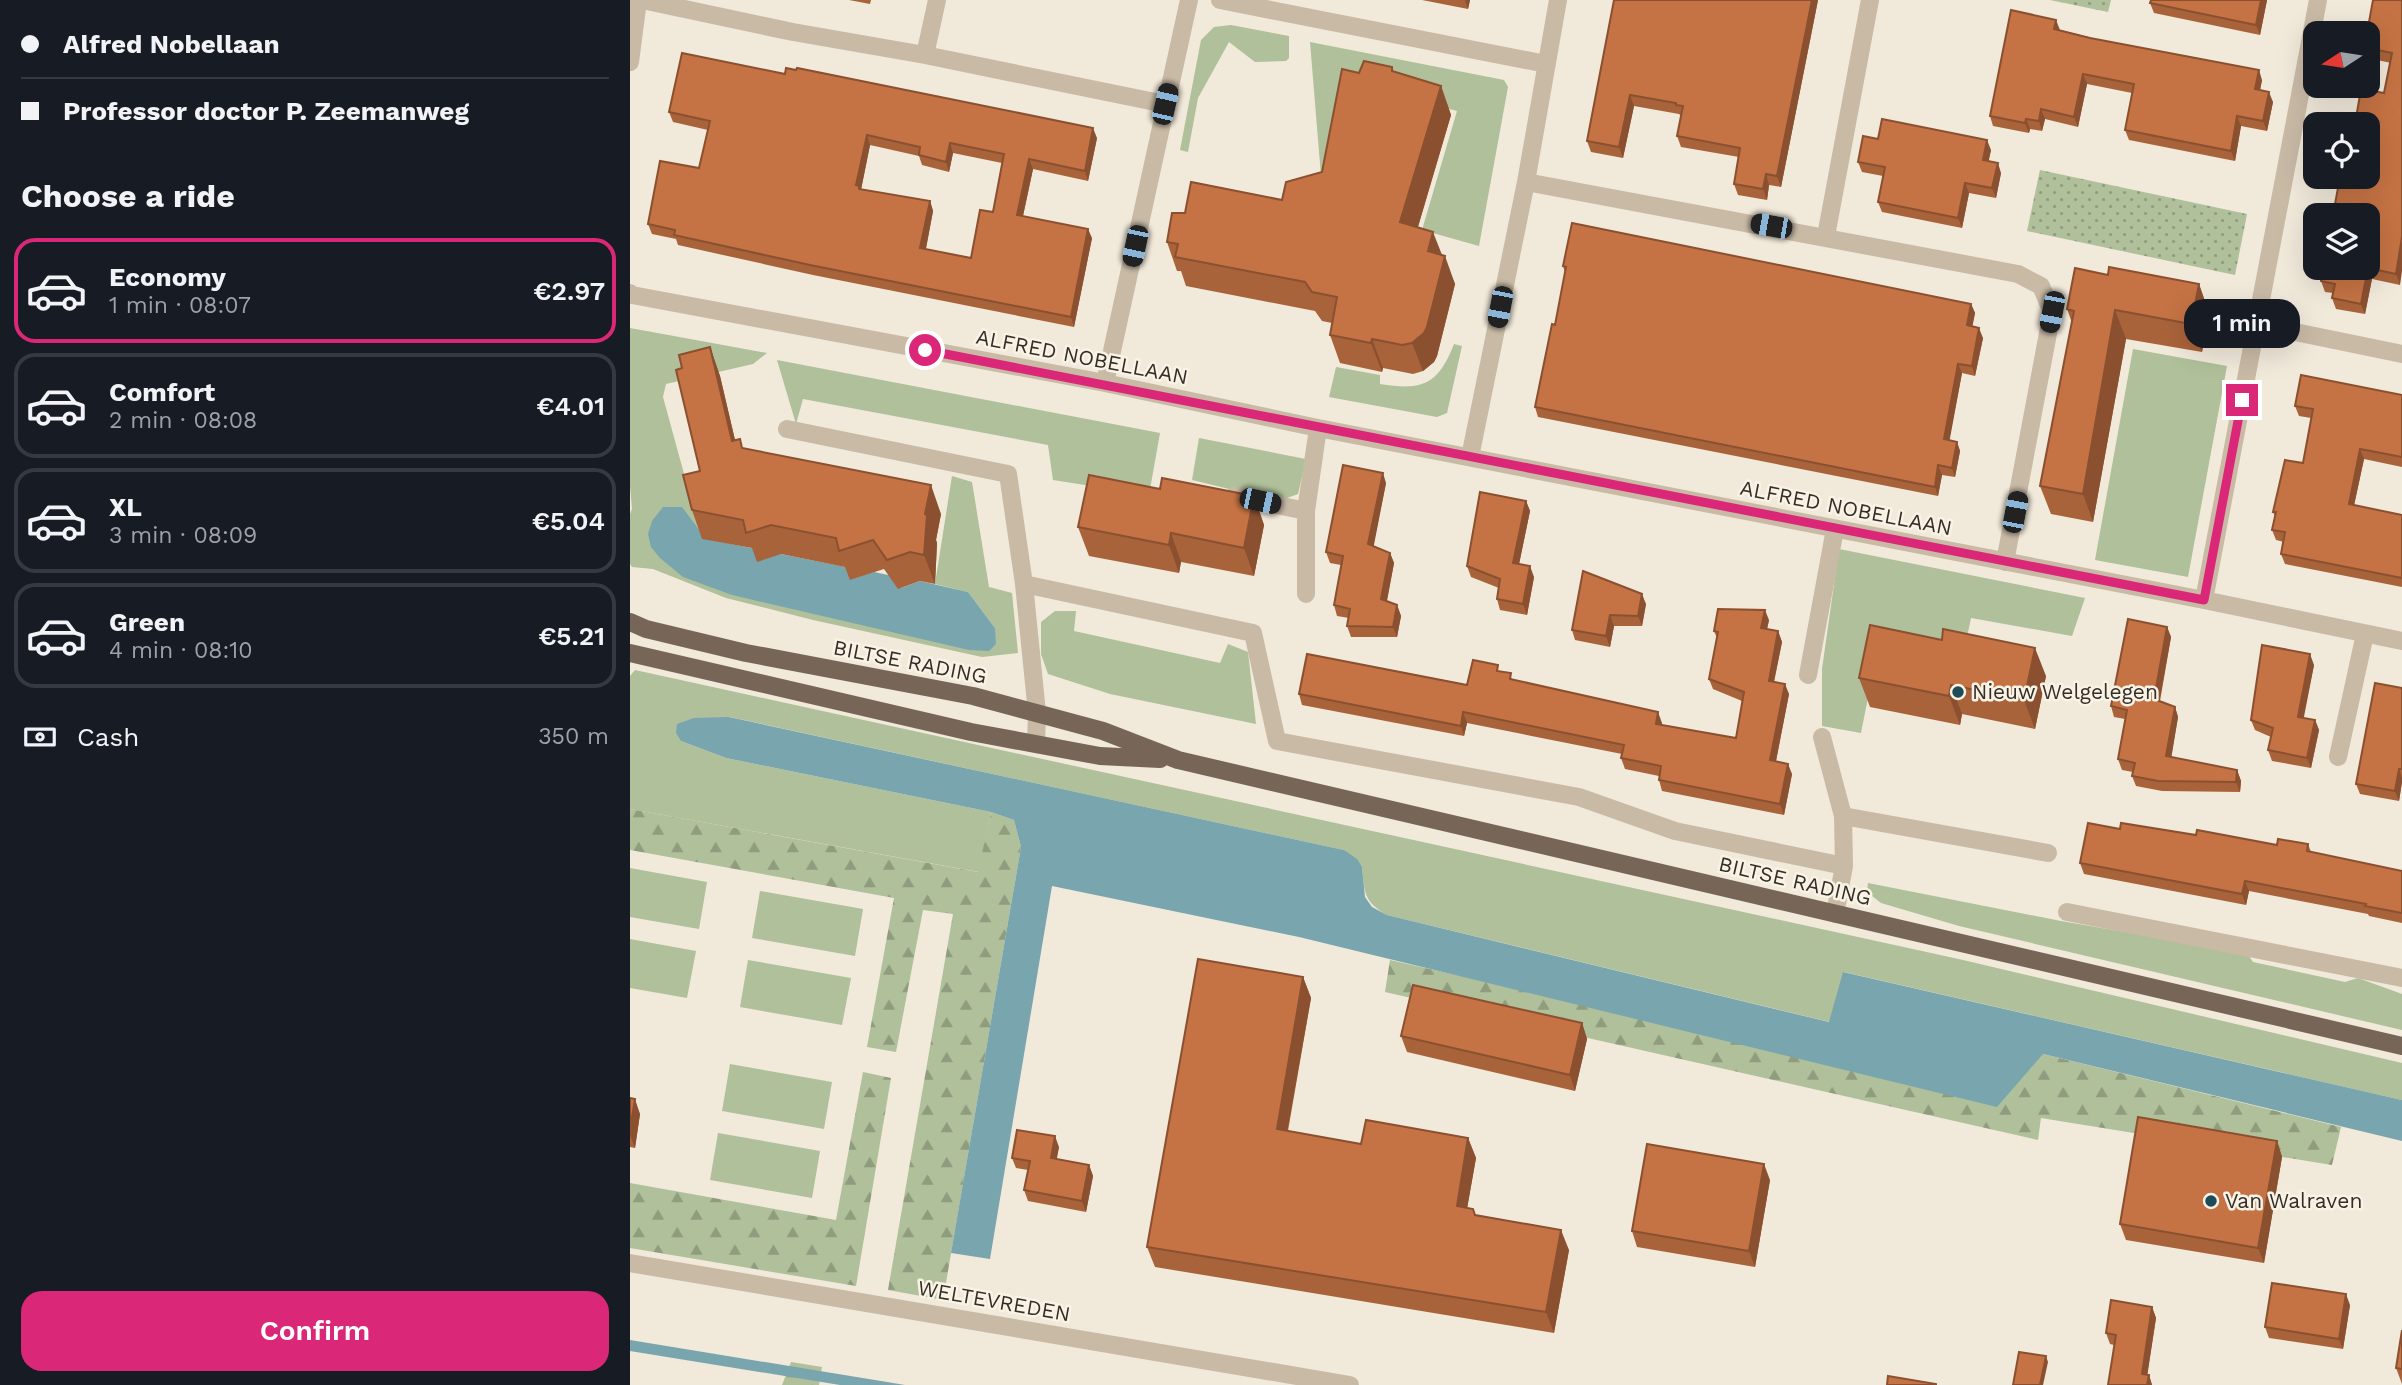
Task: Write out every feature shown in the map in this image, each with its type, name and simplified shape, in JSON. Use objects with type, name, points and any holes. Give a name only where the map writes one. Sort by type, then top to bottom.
[{"type":"main road","name":"BILTSE RADING","points":[[630,622],[646,629],[746,653],[973,696],[1102,731],[1178,760],[2402,1046]]},
{"type":"main road","name":"BILTSE RADING","points":[[630,653],[971,732],[1100,756],[1178,760]]},
{"type":"street","points":[[630,62],[640,0],[1165,104]]},
{"type":"street","points":[[925,55],[937,0]]},
{"type":"street","points":[[1105,383],[1189,0]]},
{"type":"street","points":[[1220,0],[1546,64]]},
{"type":"street","points":[[1470,457],[1526,181],[1558,0]]},
{"type":"street","points":[[1826,236],[1870,0]]},
{"type":"street","points":[[2204,600],[2318,0]]},
{"type":"street","points":[[1526,181],[2018,274],[2041,286],[2052,312],[2005,562]]},
{"type":"street","name":"ALFRED NOBELLAAN","points":[[630,293],[1105,383],[1318,428],[2402,641]]},
{"type":"street","points":[[2256,324],[2402,354]]},
{"type":"street","points":[[1306,594],[1306,511],[1318,428]]},
{"type":"street","points":[[787,429],[1008,474],[1024,584],[1037,713],[1036,744]]},
{"type":"street","points":[[1216,492],[1306,511]]},
{"type":"street","points":[[1808,675],[1835,529]]},
{"type":"street","points":[[1024,584],[1253,633],[1277,741],[1579,797],[1675,831],[1844,866]]},
{"type":"street","points":[[2338,757],[2364,634]]},
{"type":"street","points":[[1822,737],[1843,817],[1844,866],[1835,914]]},
{"type":"street","points":[[1843,817],[2048,853]]},
{"type":"street","points":[[2067,912],[2402,978]]},
{"type":"street","name":"WELTEVREDEN","points":[[630,1263],[1350,1385]]},
{"type":"green space","points":[[2050,0],[2111,0],[2108,12]]},
{"type":"green space","points":[[1231,25],[1289,36],[1289,58],[1286,61],[1255,62],[1229,42],[1198,98],[1188,152],[1180,150],[1201,40],[1214,27]]},
{"type":"green space","points":[[1310,42],[1504,80],[1508,87],[1479,246],[1422,230],[1457,111],[1409,98],[1321,176]]},
{"type":"green space","points":[[2040,170],[2247,214],[2235,275],[2027,231]]},
{"type":"green space","points":[[630,328],[767,353],[753,364],[666,384],[663,397],[701,536],[648,534],[995,628],[968,592],[935,584],[952,476],[972,482],[989,587],[1012,593],[1018,653],[982,657],[813,620],[726,598],[653,569],[632,567]]},
{"type":"green space","points":[[1454,344],[1462,346],[1447,413],[1437,417],[1329,397],[1336,367],[1380,375],[1380,384],[1418,385],[1435,377]]},
{"type":"green space","points":[[2133,349],[2227,366],[2188,577],[2095,560]]},
{"type":"green space","points":[[777,360],[1160,433],[1149,495],[1053,480],[1048,445],[803,399],[796,424]]},
{"type":"green space","points":[[1199,438],[1306,459],[1298,494],[1279,501],[1192,480]]},
{"type":"green space","points":[[1839,549],[2085,598],[2072,636],[1971,618],[1966,642],[1881,632],[1861,733],[1822,726],[1822,669]]},
{"type":"green space","points":[[1055,611],[1076,611],[1074,631],[1220,663],[1228,644],[1248,652],[1256,724],[1110,694],[1048,674],[1041,654],[1041,622]]},
{"type":"green space","points":[[635,670],[1963,960],[2402,1063],[2402,1100],[1844,972],[1830,1022],[1387,915],[1369,901],[1362,867],[1344,850],[730,717],[681,741],[726,758],[991,812],[979,872],[630,809],[630,676]]},
{"type":"green space","points":[[630,809],[978,872],[991,812],[1014,820],[1021,847],[943,1300],[888,1290],[953,914],[923,910],[896,1052],[867,1047],[894,898],[630,850]]},
{"type":"green space","points":[[630,868],[707,882],[699,929],[630,917]]},
{"type":"green space","points":[[1868,883],[2061,921],[2247,953],[2253,962],[2345,982],[2358,978],[2402,994],[2402,1030],[1959,926],[1881,903],[1867,892]]},
{"type":"green space","points":[[760,891],[863,909],[855,956],[752,938]]},
{"type":"green space","points":[[630,939],[696,951],[687,998],[630,988]]},
{"type":"green space","points":[[748,960],[851,978],[842,1025],[740,1007]]},
{"type":"green space","points":[[1390,960],[1492,983],[2043,1054],[2341,1127],[2332,1165],[2041,1118],[2038,1140],[1385,992]]},
{"type":"green space","points":[[730,1064],[832,1082],[824,1129],[722,1111]]},
{"type":"green space","points":[[863,1072],[891,1078],[856,1286],[630,1248],[630,1183],[836,1220]]},
{"type":"green space","points":[[718,1133],[820,1151],[812,1198],[710,1180]]},
{"type":"green space","points":[[791,1362],[822,1367],[819,1385],[782,1385]]},
{"type":"water","points":[[663,507],[682,507],[706,539],[846,567],[852,579],[874,572],[893,576],[901,588],[920,581],[968,592],[995,628],[996,644],[989,651],[969,650],[732,595],[683,577],[651,547],[648,534],[652,521]]},
{"type":"water","points":[[729,717],[1344,850],[1357,859],[1362,867],[1365,897],[1372,907],[1387,915],[1829,1022],[1843,972],[2402,1100],[2402,1141],[2043,1054],[1997,1107],[1299,937],[1052,886],[990,1259],[951,1253],[1021,847],[1014,820],[991,812],[726,758],[681,741],[676,733],[677,724],[694,718]]},
{"type":"water","points":[[630,1340],[905,1385],[840,1385],[630,1351]]},
{"type":"building","points":[[1614,0],[1812,0],[1777,176],[1766,174],[1763,189],[1734,184],[1740,148],[1677,136],[1683,106],[1676,103],[1630,95],[1619,147],[1587,141]]},
{"type":"building","points":[[2151,0],[2261,0],[2256,25],[2150,3]]},
{"type":"building","points":[[2373,0],[2402,0],[2402,237],[2396,274],[2380,271],[2380,203],[2335,203],[2338,189],[2380,189],[2380,112],[2357,112],[2359,98],[2380,98],[2380,92],[2384,93],[2392,53],[2380,50],[2380,21],[2369,21]]},
{"type":"building","points":[[2011,10],[2056,20],[2054,29],[2090,38],[2259,70],[2255,89],[2269,92],[2263,121],[2237,116],[2231,151],[2125,130],[2134,84],[2083,74],[2074,117],[2041,109],[2039,121],[2026,119],[2025,123],[1990,116]]},
{"type":"building","points":[[682,53],[785,74],[786,68],[797,68],[1093,128],[1085,171],[1029,159],[1017,215],[1088,229],[1071,317],[810,265],[674,235],[675,230],[648,224],[660,161],[699,168],[710,121],[669,112]],"holes":[[[867,135],[920,147],[919,155],[946,162],[950,143],[1004,154],[993,212],[980,210],[971,258],[920,248],[930,201],[859,189],[856,185]]]},
{"type":"building","points":[[1364,61],[1392,67],[1392,71],[1441,86],[1400,222],[1433,232],[1428,251],[1445,256],[1427,327],[1412,343],[1402,345],[1372,339],[1371,343],[1330,335],[1337,297],[1312,292],[1305,282],[1175,257],[1178,244],[1167,242],[1172,213],[1185,213],[1191,182],[1282,200],[1286,182],[1322,172],[1342,69],[1359,73]]},
{"type":"building","points":[[1882,119],[1987,140],[1983,160],[1998,163],[1992,188],[1965,183],[1958,218],[1878,202],[1885,167],[1858,162],[1863,136],[1878,139]]},
{"type":"building","points":[[1572,223],[1971,304],[1967,325],[1979,328],[1972,366],[1958,364],[1944,439],[1957,442],[1952,468],[1938,465],[1935,487],[1535,407],[1552,324],[1555,325]]},
{"type":"building","points":[[2109,267],[2199,284],[2191,324],[2115,310],[2083,494],[2040,486],[2074,311],[2067,309],[2075,268],[2108,275]]},
{"type":"building","points":[[2366,280],[2361,304],[2332,298],[2335,284],[2321,281]]},
{"type":"building","points":[[710,347],[732,441],[740,439],[742,448],[931,485],[925,514],[924,555],[910,552],[887,560],[873,540],[839,551],[836,538],[771,525],[746,533],[743,520],[692,510],[683,475],[700,471],[676,370],[682,368],[679,355]]},
{"type":"building","points":[[2301,375],[2402,395],[2402,457],[2360,449],[2349,504],[2402,515],[2402,578],[2281,554],[2285,532],[2272,530],[2276,512],[2273,512],[2285,460],[2303,463],[2313,409],[2295,406]]},
{"type":"building","points":[[1343,465],[1383,473],[1368,544],[1390,553],[1381,599],[1397,605],[1393,627],[1347,626],[1350,609],[1334,605],[1343,556],[1326,552]]},
{"type":"building","points":[[1089,475],[1160,489],[1162,478],[1254,496],[1244,548],[1171,533],[1169,545],[1078,527]]},
{"type":"building","points":[[1480,492],[1526,501],[1513,563],[1530,566],[1523,604],[1497,599],[1500,579],[1467,566]]},
{"type":"building","points":[[1583,571],[1642,594],[1638,616],[1610,615],[1606,636],[1572,630]]},
{"type":"building","points":[[1718,609],[1765,610],[1761,628],[1778,631],[1769,681],[1785,684],[1770,760],[1788,764],[1780,804],[1659,780],[1661,766],[1621,758],[1624,745],[1463,712],[1461,726],[1299,694],[1307,654],[1467,685],[1473,660],[1498,665],[1497,671],[1511,673],[1510,679],[1658,712],[1656,724],[1736,738],[1744,692],[1709,679],[1718,632],[1714,631]]},
{"type":"building","points":[[2128,619],[2167,627],[2154,699],[2175,707],[2166,756],[2237,770],[2236,782],[2158,781],[2132,776],[2135,763],[2118,759],[2127,710],[2111,706]]},
{"type":"building","points":[[1870,625],[1942,640],[1943,629],[2035,648],[2024,700],[1951,685],[1949,696],[1859,678]]},
{"type":"building","points":[[2262,645],[2310,654],[2298,717],[2315,720],[2307,758],[2268,750],[2273,728],[2251,720]]},
{"type":"building","points":[[2375,683],[2402,688],[2402,769],[2399,769],[2395,791],[2356,784]]},
{"type":"building","points":[[2088,823],[2120,829],[2121,823],[2196,835],[2197,830],[2277,845],[2278,839],[2308,844],[2307,851],[2402,871],[2402,913],[2245,881],[2242,894],[2080,863]]},
{"type":"building","points":[[1198,959],[1303,977],[1277,1129],[1361,1144],[1366,1120],[1468,1138],[1457,1206],[1473,1209],[1475,1215],[1561,1230],[1546,1312],[1147,1247]]},
{"type":"building","points":[[1413,985],[1582,1023],[1570,1075],[1401,1036]]},
{"type":"building","points":[[630,1098],[635,1099],[630,1129]]},
{"type":"building","points":[[2138,1117],[2277,1141],[2258,1248],[2120,1224]]},
{"type":"building","points":[[1017,1130],[1055,1136],[1051,1158],[1089,1165],[1082,1201],[1024,1190],[1030,1161],[1012,1158]]},
{"type":"building","points":[[1647,1144],[1764,1164],[1749,1251],[1632,1231]]},
{"type":"building","points":[[2272,1283],[2346,1294],[2339,1339],[2265,1327]]},
{"type":"building","points":[[2111,1300],[2152,1307],[2142,1374],[2149,1375],[2147,1385],[2108,1385],[2116,1335],[2106,1333]]},
{"type":"building","points":[[2402,1330],[2402,1369],[2396,1368]]},
{"type":"building","points":[[2019,1352],[2046,1356],[2040,1385],[2013,1385]]},
{"type":"building","points":[[1888,1376],[1936,1384],[1936,1385],[1887,1385]]},
{"type":"place","name":"Nieuw Welgelegen","points":[[1958,692]]},
{"type":"place","name":"Van Walraven","points":[[2211,1201]]},
{"type":"route","points":[[925,350],[1105,383],[1576,479],[2204,600],[2242,400]]}]
